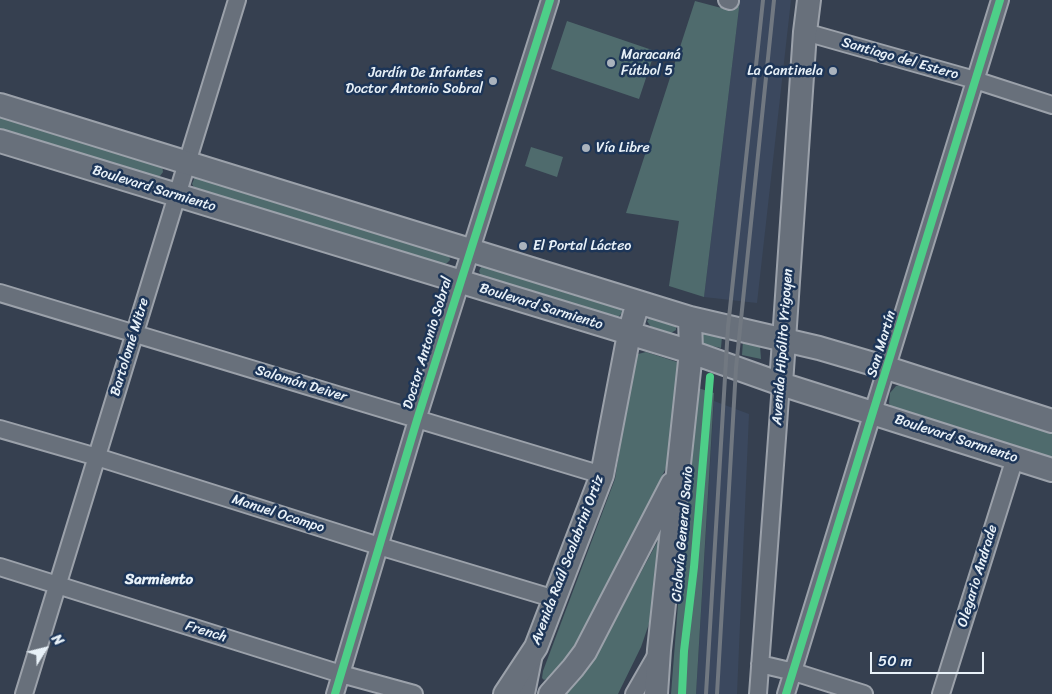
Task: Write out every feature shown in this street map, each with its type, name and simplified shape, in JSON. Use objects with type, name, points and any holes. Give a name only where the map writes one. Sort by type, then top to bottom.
[{"type":"main road","name":"Avenida Hipólito Yrigoyen","points":[[781,384],[805,32],[810,0]]},
{"type":"main road","points":[[0,105],[690,318],[819,348],[888,368],[1052,421]]},
{"type":"main road","name":"Boulevard Sarmiento","points":[[0,141],[691,352],[781,384],[1052,470]]},
{"type":"main road","name":"Avenida Raúl Scalabrini Ortiz","points":[[505,694],[536,647],[602,475],[629,334],[638,302]]},
{"type":"main road","points":[[656,694],[691,352],[690,318]]},
{"type":"main road","points":[[550,694],[573,668],[584,652],[678,472]]},
{"type":"street","name":"Bartolomé Mitre","points":[[24,694],[237,0]]},
{"type":"street","name":"Doctor Antonio Sobral","points":[[335,694],[417,420],[550,0]]},
{"type":"street","name":"San Martín","points":[[786,694],[1000,0]]},
{"type":"street","name":"Santiago del Estero","points":[[805,32],[1052,104]]},
{"type":"street","name":"Salomón Deiver","points":[[0,292],[602,475]]},
{"type":"street","name":"Avenida Hipólito Yrigoyen","points":[[758,694],[781,384]]},
{"type":"street","name":"Manuel Ocampo","points":[[0,429],[555,599]]},
{"type":"street","name":"Olegario Andrade","points":[[941,694],[1014,458]]},
{"type":"street","name":"French","points":[[0,567],[341,674],[414,694]]},
{"type":"street","points":[[526,694],[536,647]]},
{"type":"street","points":[[634,694],[659,650]]},
{"type":"street","points":[[760,664],[794,672],[864,694]]},
{"type":"shaded area","points":[[740,0],[791,0],[757,303],[704,297]]},
{"type":"shaded area","points":[[714,401],[749,414],[737,694],[696,694]]},
{"type":"green space","points":[[730,0],[740,0],[704,297],[669,286],[679,221],[626,213],[695,1],[729,10]]},
{"type":"green space","points":[[567,21],[655,51],[639,99],[551,69]]},
{"type":"green space","points":[[0,115],[162,165],[163,172],[160,176],[156,177],[0,129]]},
{"type":"green space","points":[[531,147],[563,157],[557,177],[525,166]]},
{"type":"green space","points":[[195,177],[449,255],[450,260],[442,265],[195,189],[192,184]]},
{"type":"green space","points":[[482,265],[621,308],[622,313],[614,318],[481,276],[479,271]]},
{"type":"green space","points":[[651,317],[676,325],[676,330],[671,333],[651,327],[647,321]]},
{"type":"green space","points":[[699,330],[722,336],[721,348],[699,343]]},
{"type":"green space","points":[[743,341],[760,346],[761,359],[742,355]]},
{"type":"green space","points":[[646,352],[680,363],[670,457],[576,647],[550,677],[544,680],[542,678],[543,671],[615,479],[633,364],[638,354]]},
{"type":"green space","points":[[904,384],[1052,430],[1052,463],[892,410],[889,403],[890,393],[896,386]]},
{"type":"green space","points":[[695,387],[714,393],[696,694],[671,694]]},
{"type":"green space","points":[[660,537],[652,615],[641,647],[618,694],[565,694],[585,672],[597,654]]},
{"type":"railway","points":[[706,694],[728,327],[763,0]]},
{"type":"railway","points":[[717,694],[736,368],[774,0]]},
{"type":"cycle path","points":[[335,694],[417,420],[550,0]]},
{"type":"cycle path","points":[[786,694],[1000,0]]},
{"type":"cycle path","name":"Ciclovía General Savio","points":[[682,694],[684,651],[694,567],[710,377]]},
{"type":"place","name":"Maracaná Fútbol 5","points":[[611,63]]},
{"type":"place","name":"La Cantinela","points":[[833,71]]},
{"type":"place","name":"Jardín De Infantes Doctor Antonio Sobral","points":[[493,81]]},
{"type":"place","name":"Vía Libre","points":[[586,148]]},
{"type":"place","name":"El Portal Lácteo","points":[[523,246]]},
{"type":"district","name":"Sarmiento","points":[[159,580]]}]
